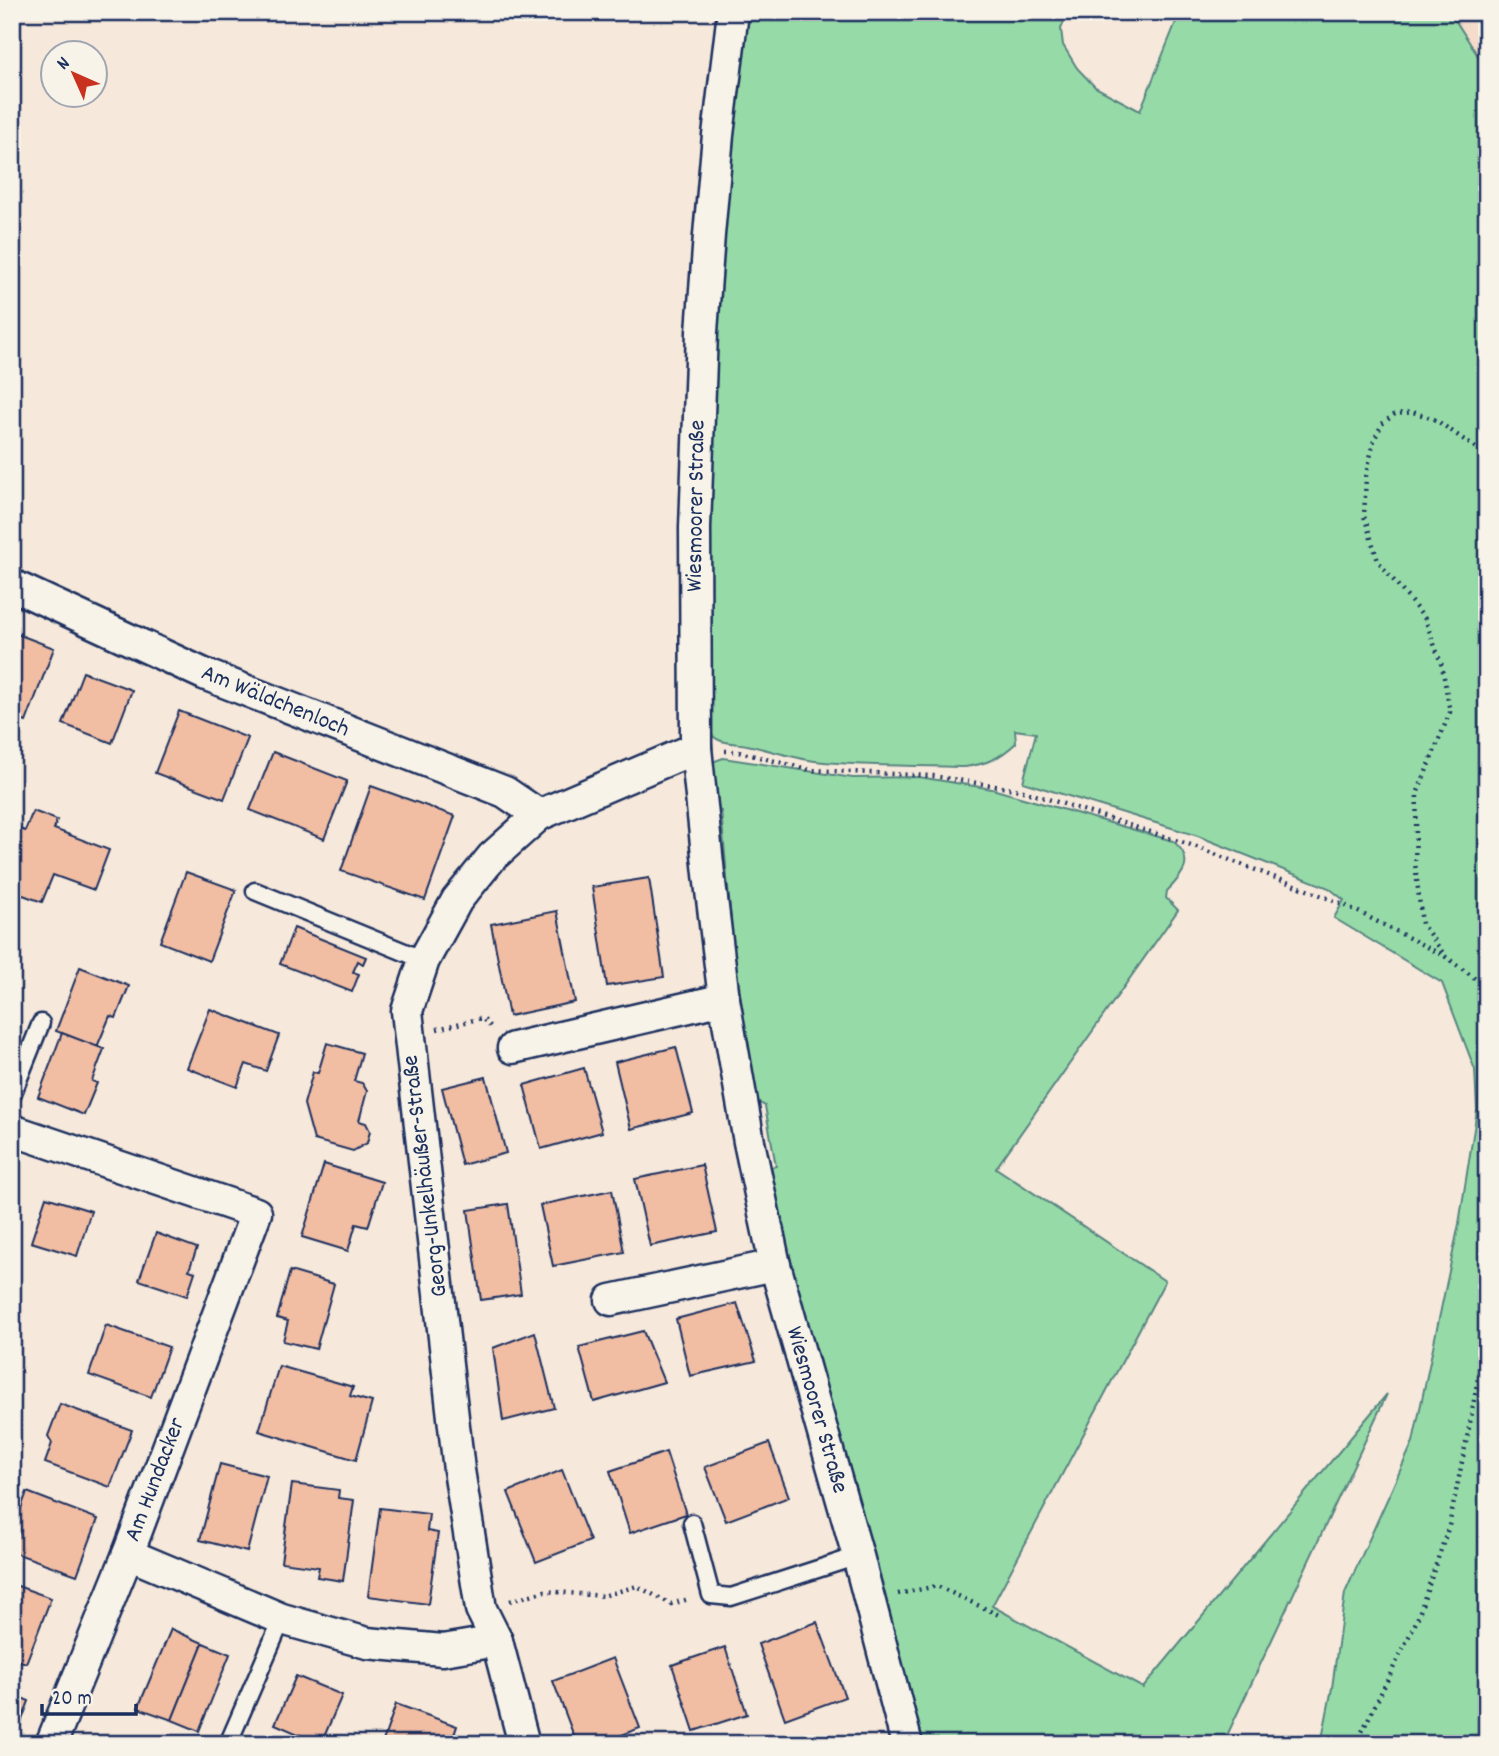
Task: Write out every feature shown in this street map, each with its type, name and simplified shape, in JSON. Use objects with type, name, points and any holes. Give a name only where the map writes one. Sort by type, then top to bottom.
[{"type":"street","name":"Wiesmoorer Straße","points":[[733,12],[717,147],[702,346],[695,528],[696,748],[724,999],[749,1142],[775,1265],[858,1556],[907,1744]]},
{"type":"street","name":"Am Wäldchenloch","points":[[12,585],[204,674],[505,792],[539,815]]},
{"type":"street","name":"Georg-Unkelhäußer-Straße","points":[[524,1744],[497,1641],[481,1609],[459,1469],[407,1011],[424,960],[457,900],[492,857],[539,815],[696,748]]},
{"type":"street","points":[[513,1048],[724,999]]},
{"type":"street","name":"Am Hundacker","points":[[12,1130],[256,1213],[128,1554],[51,1744]]},
{"type":"street","points":[[611,1300],[775,1265]]},
{"type":"street","points":[[128,1554],[282,1619],[367,1643],[443,1650],[497,1641]]},
{"type":"lane","points":[[255,891],[424,960]]},
{"type":"lane","points":[[12,1095],[40,1023]]},
{"type":"lane","points":[[692,1523],[711,1595],[730,1597],[858,1556]]},
{"type":"lane","points":[[228,1744],[282,1619]]},
{"type":"path","points":[[1446,957],[1422,925],[1415,863],[1418,794],[1450,712],[1443,666],[1425,619],[1378,561],[1364,516],[1366,476],[1374,440],[1382,424],[1395,414],[1413,412],[1436,420],[1487,456]]},
{"type":"path","points":[[696,748],[735,751],[811,770],[933,776],[1020,790],[1194,846],[1343,904],[1446,957],[1487,987]]},
{"type":"path","points":[[409,1036],[482,1018],[513,1048]]},
{"type":"path","points":[[1356,1744],[1417,1620],[1449,1526],[1487,1327]]},
{"type":"path","points":[[545,1591],[603,1596],[637,1586],[671,1604]]},
{"type":"path","points":[[870,1600],[937,1586],[1001,1616]]},
{"type":"shaded area","points":[[1450,12],[1487,12],[1487,70]]},
{"type":"green space","points":[[746,12],[1068,12],[1061,29],[1063,45],[1077,68],[1095,87],[1140,111],[1178,17],[1169,12],[1450,12],[1487,70],[1487,1744],[1321,1744],[1345,1593],[1413,1442],[1459,1224],[1477,1110],[1475,1070],[1442,983],[1334,918],[1344,900],[1329,888],[1198,836],[1023,782],[1036,733],[1015,730],[1016,743],[1004,753],[993,760],[965,767],[815,761],[721,741],[709,731],[712,302]]},
{"type":"green space","points":[[723,758],[853,778],[919,777],[992,789],[1173,841],[1184,855],[1185,867],[1167,891],[1166,898],[1178,910],[996,1168],[1165,1281],[992,1606],[1143,1688],[1387,1394],[1223,1744],[918,1744],[818,1355],[801,1318],[764,1169],[776,1166],[765,1106],[747,1096],[721,811],[712,810],[710,763]]},
{"type":"building","points":[[12,632],[54,648],[26,722],[12,717]]},
{"type":"building","points":[[83,672],[132,690],[112,743],[63,724]]},
{"type":"building","points":[[179,711],[248,738],[224,799],[155,773]]},
{"type":"building","points":[[273,752],[347,781],[324,839],[250,810]]},
{"type":"building","points":[[371,786],[455,816],[425,900],[341,871]]},
{"type":"building","points":[[33,811],[57,820],[54,829],[109,850],[94,890],[53,875],[42,902],[12,891],[12,826],[25,831]]},
{"type":"building","points":[[186,872],[236,890],[209,961],[160,942]]},
{"type":"building","points":[[649,878],[664,977],[607,986],[592,887]]},
{"type":"building","points":[[557,911],[575,1002],[509,1016],[491,924]]},
{"type":"building","points":[[294,928],[366,957],[363,964],[358,961],[353,972],[359,974],[352,992],[280,964]]},
{"type":"building","points":[[80,967],[129,986],[116,1018],[110,1016],[97,1047],[56,1031]]},
{"type":"building","points":[[210,1009],[279,1035],[266,1071],[246,1064],[237,1087],[187,1068]]},
{"type":"building","points":[[62,1033],[104,1049],[92,1081],[97,1083],[84,1115],[38,1097]]},
{"type":"building","points":[[327,1043],[362,1053],[354,1081],[362,1083],[367,1091],[359,1121],[366,1123],[370,1131],[367,1143],[353,1151],[314,1140],[304,1104],[313,1072],[318,1073]]},
{"type":"building","points":[[676,1047],[693,1113],[631,1129],[615,1062]]},
{"type":"building","points":[[584,1068],[602,1132],[541,1149],[524,1085]]},
{"type":"building","points":[[486,1077],[506,1153],[462,1165],[442,1088]]},
{"type":"building","points":[[324,1164],[382,1182],[368,1227],[356,1224],[348,1251],[302,1237]]},
{"type":"building","points":[[702,1165],[717,1232],[650,1246],[635,1179]]},
{"type":"building","points":[[612,1190],[624,1252],[553,1266],[540,1205]]},
{"type":"building","points":[[46,1197],[91,1211],[77,1256],[31,1242]]},
{"type":"building","points":[[508,1204],[521,1294],[481,1300],[468,1210]]},
{"type":"building","points":[[156,1233],[197,1248],[189,1270],[195,1272],[187,1296],[139,1280]]},
{"type":"building","points":[[290,1271],[334,1284],[316,1349],[283,1341],[288,1321],[277,1318]]},
{"type":"building","points":[[737,1303],[756,1361],[690,1376],[676,1319]]},
{"type":"building","points":[[106,1325],[169,1347],[151,1397],[89,1375]]},
{"type":"building","points":[[643,1331],[664,1382],[594,1402],[579,1347]]},
{"type":"building","points":[[535,1332],[554,1408],[503,1421],[493,1348]]},
{"type":"building","points":[[279,1366],[353,1387],[350,1396],[372,1402],[356,1460],[259,1431]]},
{"type":"building","points":[[60,1404],[132,1430],[110,1487],[45,1463],[52,1443],[48,1436]]},
{"type":"building","points":[[769,1443],[789,1497],[726,1521],[705,1467]]},
{"type":"building","points":[[666,1452],[686,1514],[630,1533],[610,1471]]},
{"type":"building","points":[[220,1464],[267,1476],[247,1552],[200,1540]]},
{"type":"building","points":[[562,1470],[590,1541],[536,1562],[508,1492]]},
{"type":"building","points":[[292,1484],[339,1490],[338,1498],[354,1500],[343,1581],[317,1577],[319,1567],[281,1562]]},
{"type":"building","points":[[27,1492],[98,1519],[77,1575],[12,1552],[19,1532],[15,1524]]},
{"type":"building","points":[[380,1508],[429,1514],[427,1531],[438,1533],[428,1604],[368,1596]]},
{"type":"building","points":[[12,1584],[51,1598],[26,1663],[12,1658]]},
{"type":"building","points":[[817,1622],[845,1697],[785,1719],[758,1644]]},
{"type":"building","points":[[171,1629],[203,1643],[172,1720],[138,1708]]},
{"type":"building","points":[[203,1643],[230,1654],[199,1731],[172,1720]]},
{"type":"building","points":[[725,1647],[747,1714],[694,1731],[672,1665]]},
{"type":"building","points":[[613,1658],[640,1728],[599,1744],[577,1744],[553,1681]]},
{"type":"building","points":[[296,1676],[342,1695],[321,1744],[275,1724]]},
{"type":"building","points":[[12,1694],[29,1701],[13,1744],[12,1744]]},
{"type":"building","points":[[396,1704],[457,1726],[451,1744],[382,1744]]}]
